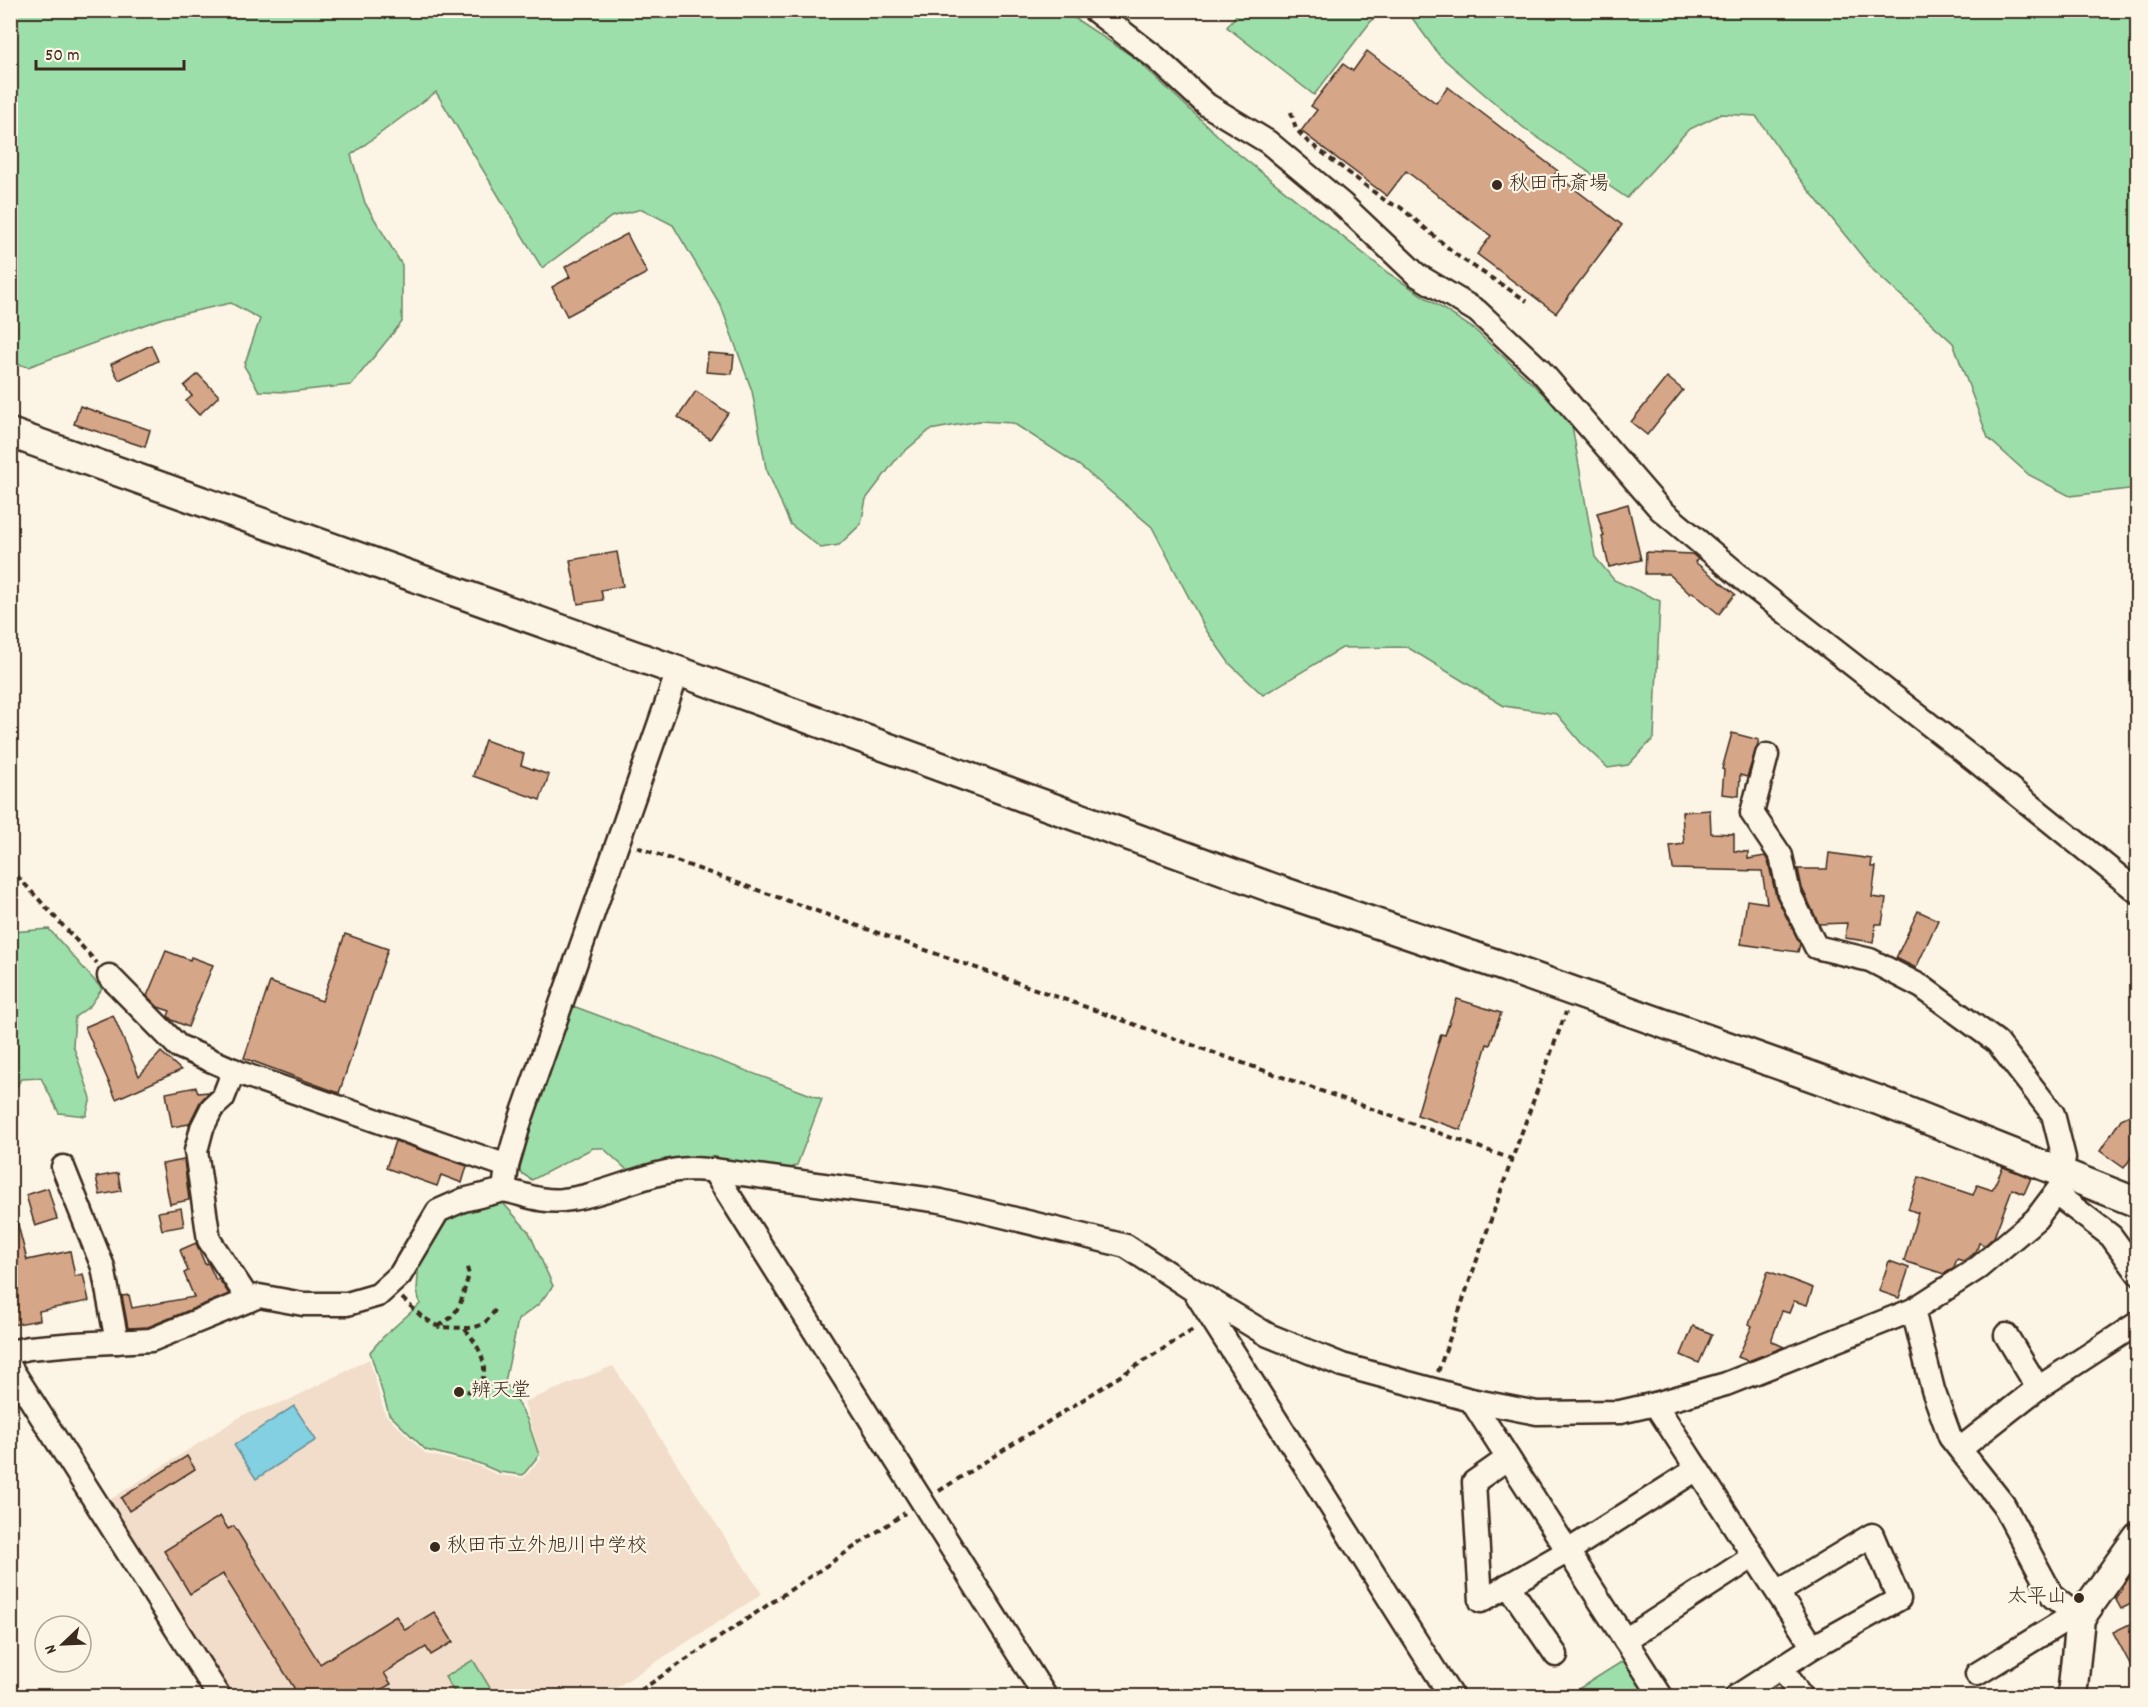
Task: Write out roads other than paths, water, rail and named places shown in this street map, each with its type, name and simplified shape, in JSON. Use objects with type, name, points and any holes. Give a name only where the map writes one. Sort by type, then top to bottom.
[{"type":"street","points":[[1094,10],[1156,58],[1207,105],[1276,149],[1342,204],[1417,275],[1477,311],[1539,369],[1660,510],[1747,582],[1976,760],[2138,892]]},
{"type":"street","points":[[10,433],[262,521],[1278,890],[1878,1100],[2062,1180],[2138,1203]]},
{"type":"street","points":[[504,1190],[507,1166],[520,1121],[678,671]]},
{"type":"street","points":[[10,1352],[30,1348],[151,1340],[259,1296],[303,1304],[346,1304],[378,1295],[400,1275],[438,1210],[463,1200],[504,1190],[561,1201],[597,1194],[662,1174],[688,1169],[713,1170],[941,1201],[1126,1246],[1194,1291],[1268,1335],[1342,1365],[1471,1400],[1537,1413],[1620,1412],[1726,1384],[1913,1310],[1978,1268],[2036,1219],[2062,1180],[2064,1158],[2053,1114],[1997,1042],[1922,987],[1870,960],[1816,947],[1789,893],[1781,856],[1752,813],[1767,755]]},
{"type":"street","points":[[109,976],[178,1046],[234,1070],[507,1166]]},
{"type":"street","points":[[234,1070],[223,1098],[212,1108],[202,1128],[196,1151],[209,1240],[249,1300]]},
{"type":"street","points":[[63,1167],[103,1267],[117,1342]]},
{"type":"street","points":[[713,1170],[1045,1696]]},
{"type":"street","points":[[2062,1180],[2111,1236],[2138,1273]]},
{"type":"street","points":[[1194,1291],[1451,1696]]},
{"type":"street","points":[[1913,1310],[1933,1390],[1950,1437],[2003,1504],[2053,1597],[2078,1616]]},
{"type":"street","points":[[1960,1449],[2038,1388],[2138,1323]]},
{"type":"street","points":[[2006,1335],[2038,1388]]},
{"type":"street","points":[[10,1367],[219,1696]]},
{"type":"street","points":[[1471,1400],[1661,1696]]},
{"type":"street","points":[[1655,1404],[1813,1647]]},
{"type":"street","points":[[1508,1458],[1474,1482],[1481,1601],[1568,1551],[1697,1469]]},
{"type":"street","points":[[1737,1696],[1813,1647],[1899,1599],[1872,1535],[1778,1592]]},
{"type":"street","points":[[1977,1674],[2078,1616],[2138,1537]]},
{"type":"street","points":[[1625,1640],[1754,1556]]},
{"type":"street","points":[[1508,1586],[1556,1656]]},
{"type":"street","points":[[2072,1696],[2078,1616]]},
{"type":"street","points":[[1782,1667],[1800,1696]]},
{"type":"water","points":[[294,1406],[316,1440],[256,1479],[234,1445]]},
{"type":"place","name":"秋田市斎場","points":[[1497,185]]},
{"type":"place","name":"辨天堂","points":[[459,1392]]},
{"type":"place","name":"秋田市立外旭川中学校","points":[[435,1547]]},
{"type":"place","name":"太平山","points":[[2079,1598]]}]
